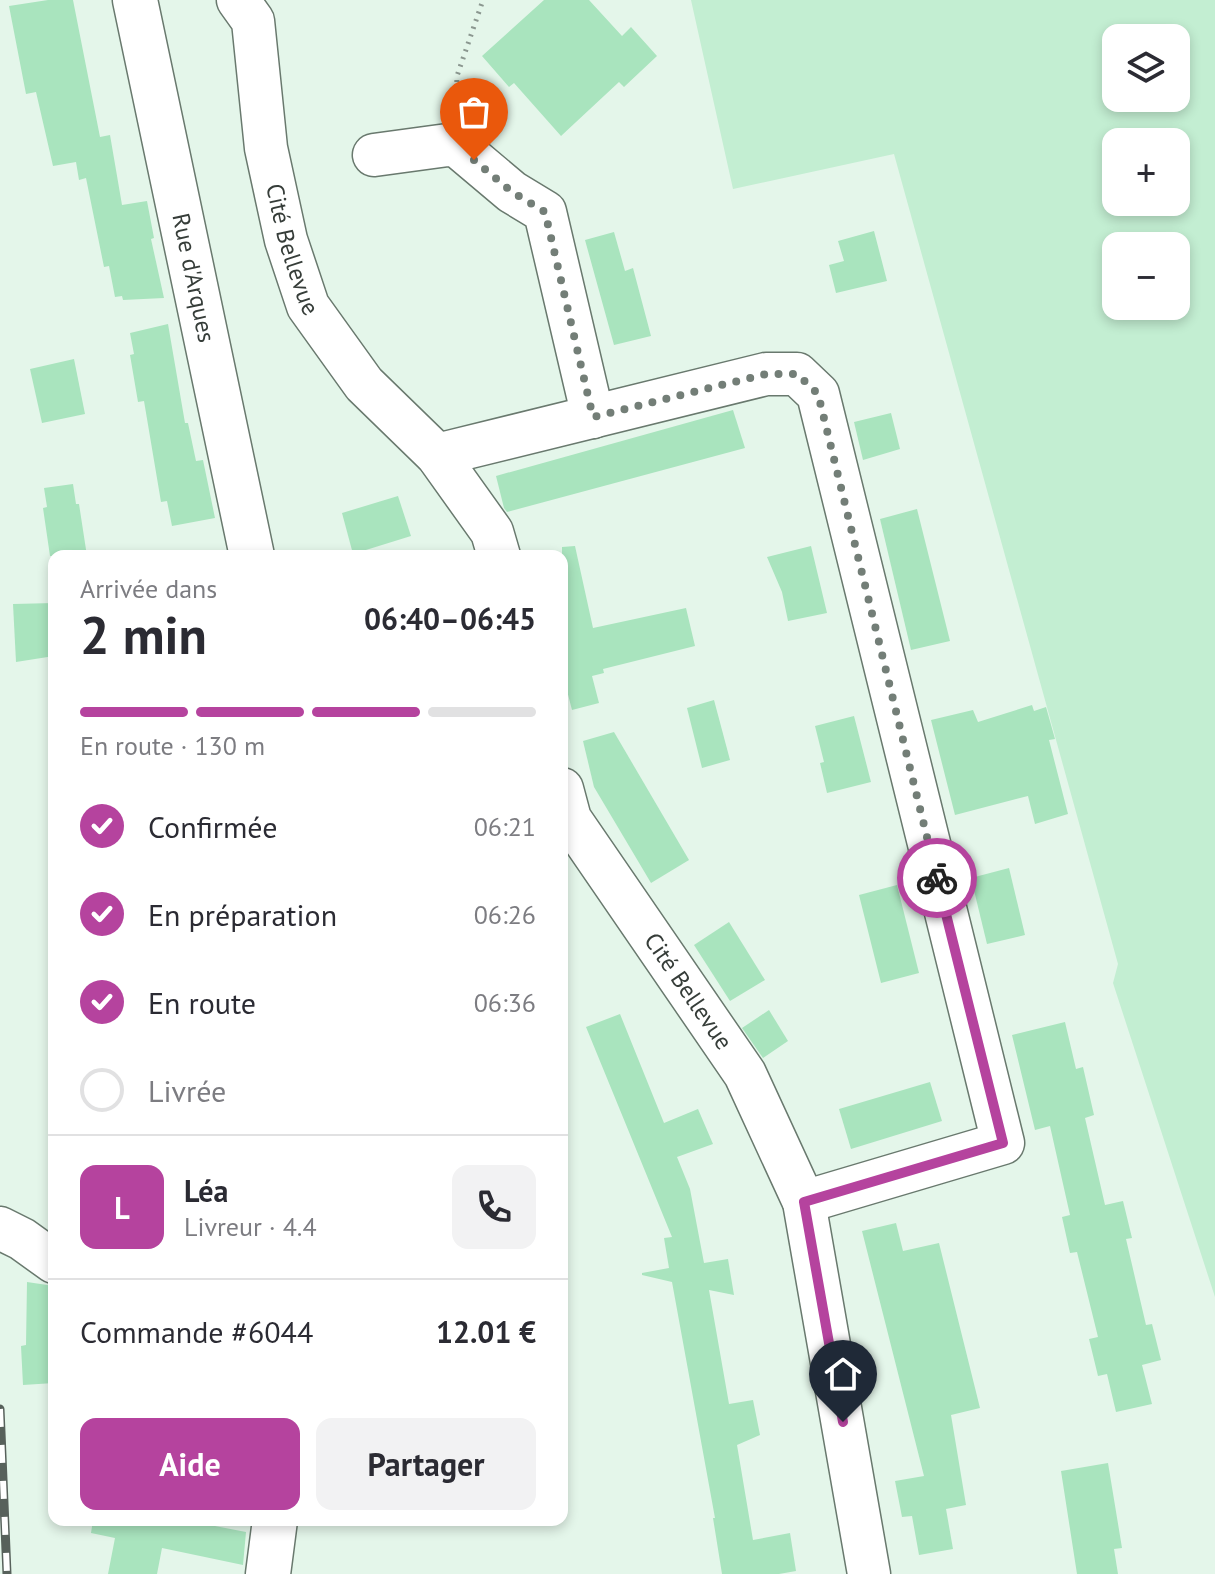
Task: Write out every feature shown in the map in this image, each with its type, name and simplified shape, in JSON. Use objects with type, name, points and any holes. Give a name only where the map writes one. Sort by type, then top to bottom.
[{"type":"main road","name":"Rue d'Arques","points":[[135,0],[251,550]]},
{"type":"main road","points":[[268,1574],[274,1526]]},
{"type":"street","name":"Cité Bellevue","points":[[238,0],[253,21],[266,148],[286,240],[308,306],[364,384],[437,455],[492,532],[497,550]]},
{"type":"street","points":[[374,155],[455,144],[512,192],[545,212],[593,417]]},
{"type":"street","points":[[437,455],[766,374],[797,374],[818,394],[1003,1143],[804,1202]]},
{"type":"street","name":"Cité Bellevue","points":[[568,812],[570,819],[745,1074],[804,1202],[869,1574]]},
{"type":"street","points":[[0,1228],[48,1258]]},
{"type":"path","points":[[455,144],[457,76],[484,1]]},
{"type":"green space","points":[[691,0],[1215,0],[1215,1297],[1113,983],[1118,964],[894,154],[733,189]]},
{"type":"building","points":[[73,0],[100,137],[110,135],[122,205],[147,201],[154,238],[151,239],[164,298],[123,300],[122,296],[115,297],[109,266],[104,267],[86,178],[79,180],[76,162],[53,166],[36,92],[26,94],[9,6]]},
{"type":"building","points":[[544,0],[589,0],[622,36],[631,27],[657,56],[624,87],[619,82],[561,136],[514,83],[509,87],[482,56]]},
{"type":"building","points":[[874,231],[887,281],[836,293],[829,265],[844,261],[838,241]]},
{"type":"building","points":[[614,232],[625,271],[633,268],[651,336],[614,345],[585,240]]},
{"type":"building","points":[[168,324],[185,423],[188,423],[196,461],[203,460],[215,518],[172,526],[167,501],[161,502],[144,401],[138,402],[130,355],[134,354],[130,333]]},
{"type":"building","points":[[74,359],[85,414],[42,423],[30,369]]},
{"type":"building","points":[[733,410],[745,448],[507,512],[504,508],[496,476]]},
{"type":"building","points":[[891,413],[900,449],[863,460],[854,422]]},
{"type":"building","points":[[73,484],[86,550],[49,550],[43,508],[47,507],[44,488]]},
{"type":"building","points":[[398,496],[411,536],[366,550],[352,550],[342,513]]},
{"type":"building","points":[[917,509],[950,641],[911,650],[880,519]]},
{"type":"building","points":[[575,546],[593,628],[686,608],[695,646],[603,669],[604,673],[592,676],[599,703],[572,710],[568,695],[568,550],[562,550],[562,547]]},
{"type":"building","points":[[811,546],[827,613],[788,621],[782,592],[767,557]]},
{"type":"building","points":[[48,603],[48,657],[16,662],[13,604]]},
{"type":"building","points":[[714,700],[730,760],[702,768],[687,708]]},
{"type":"building","points":[[1032,705],[1034,711],[1046,707],[1055,739],[1049,740],[1068,814],[1035,824],[1028,796],[955,815],[931,720],[973,710],[978,722]]},
{"type":"building","points":[[854,716],[871,782],[827,793],[820,763],[824,762],[815,726]]},
{"type":"building","points":[[614,732],[689,860],[651,883],[594,787],[583,741]]},
{"type":"building","points":[[1009,868],[1025,935],[987,944],[971,878]]},
{"type":"building","points":[[897,885],[919,973],[881,983],[859,895]]},
{"type":"building","points":[[729,922],[765,980],[730,1001],[694,945]]},
{"type":"building","points":[[769,1010],[788,1041],[763,1058],[742,1028]]},
{"type":"building","points":[[620,1014],[664,1123],[698,1109],[713,1144],[677,1157],[690,1189],[704,1263],[728,1259],[734,1295],[709,1290],[729,1404],[753,1400],[760,1435],[737,1445],[753,1540],[790,1533],[796,1571],[722,1574],[715,1518],[672,1282],[642,1275],[669,1268],[664,1238],[672,1237],[586,1027]]},
{"type":"building","points":[[1065,1022],[1076,1069],[1083,1067],[1094,1115],[1085,1118],[1105,1205],[1123,1201],[1132,1238],[1126,1239],[1146,1325],[1152,1324],[1161,1360],[1142,1365],[1152,1404],[1116,1412],[1107,1374],[1098,1376],[1089,1339],[1098,1337],[1077,1252],[1070,1253],[1062,1217],[1070,1215],[1050,1126],[1035,1130],[1012,1035]]},
{"type":"building","points":[[930,1082],[942,1121],[851,1149],[839,1109]]},
{"type":"building","points":[[896,1223],[903,1251],[939,1243],[980,1408],[951,1415],[966,1505],[946,1509],[953,1549],[919,1555],[912,1516],[902,1517],[895,1481],[924,1476],[862,1231]]},
{"type":"building","points":[[27,1282],[48,1285],[48,1383],[23,1385],[21,1346],[26,1345]]},
{"type":"building","points":[[1108,1463],[1122,1548],[1114,1549],[1118,1574],[1077,1574],[1061,1471]]},
{"type":"building","points":[[92,1526],[215,1526],[246,1532],[243,1565],[162,1548],[157,1574],[108,1574],[115,1538],[91,1533]]},
{"type":"railway","points":[[0,1409],[7,1574]]},
{"type":"way so far","points":[[474,160],[512,192],[545,212],[593,417],[766,374],[797,374],[818,394],[937,878]]},
{"type":"route","points":[[843,1422],[804,1202],[1003,1143],[937,878]]}]
